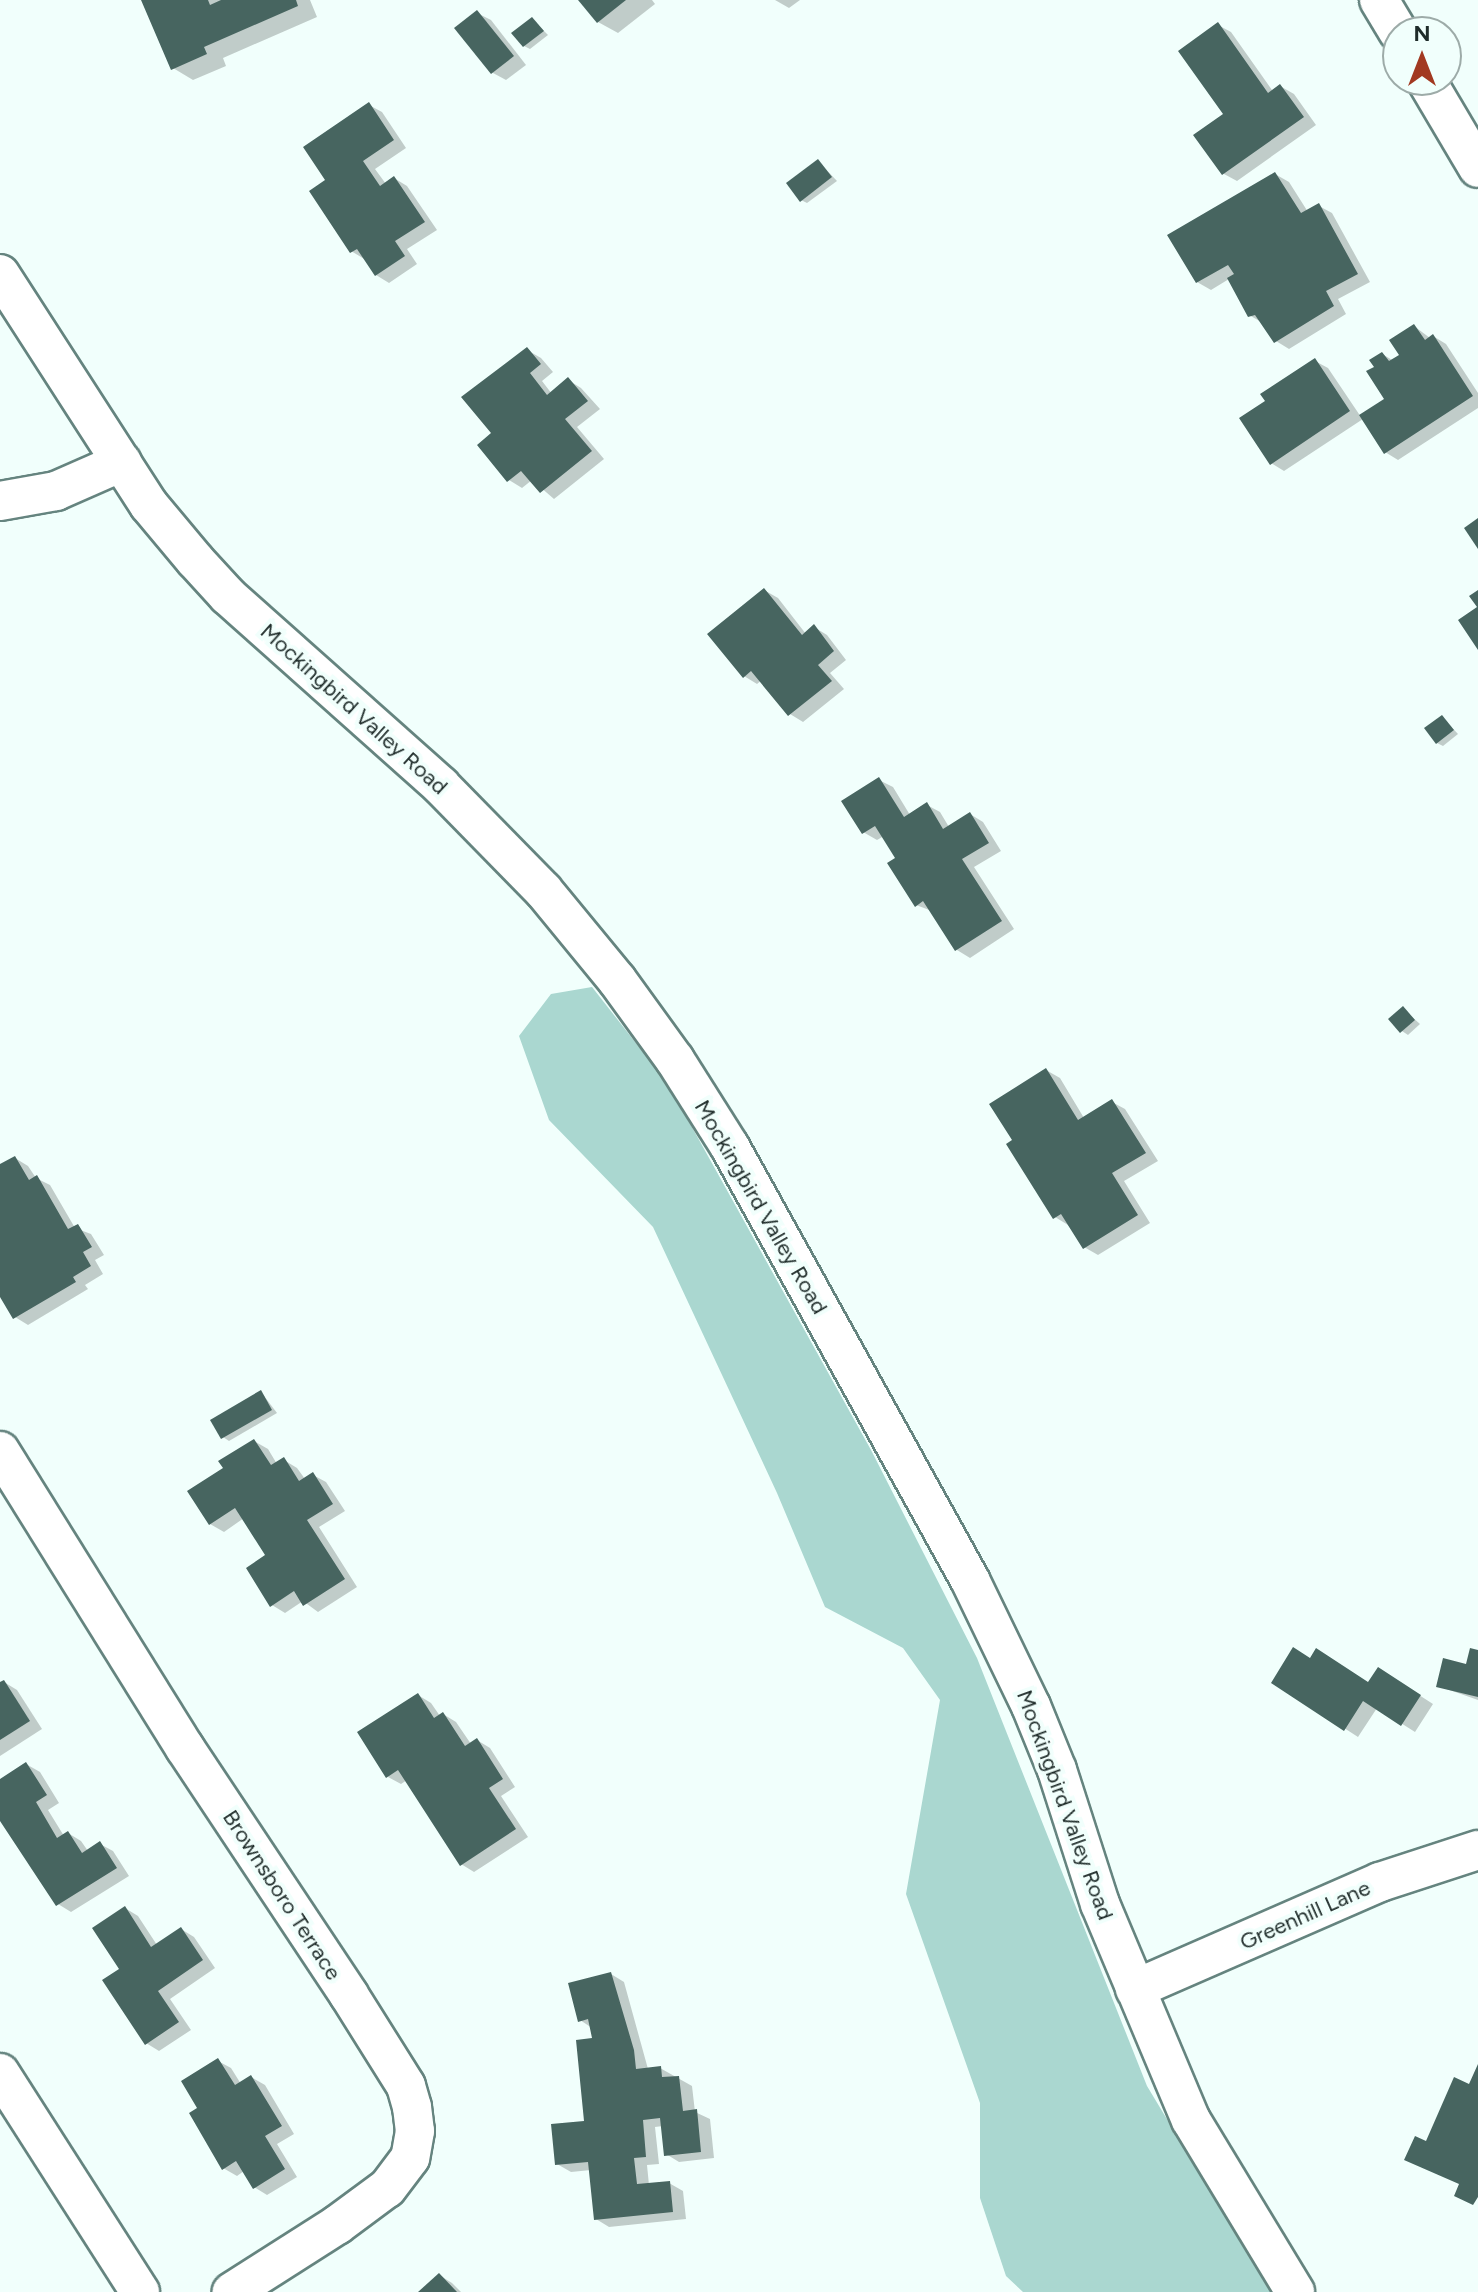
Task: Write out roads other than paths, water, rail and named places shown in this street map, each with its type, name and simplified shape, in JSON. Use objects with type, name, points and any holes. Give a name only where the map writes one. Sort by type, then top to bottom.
[{"type":"street","points":[[1435,96],[1478,168]]},
{"type":"street","name":"Mockingbird Valley Road","points":[[0,274],[149,505],[228,596],[441,786],[543,890],[617,980],[675,1060],[730,1147],[970,1580],[1052,1757],[1100,1904],[1191,2120],[1295,2292]]},
{"type":"street","points":[[0,501],[56,491],[122,462]]},
{"type":"street","name":"Brownsboro Terrace","points":[[0,1451],[185,1748],[349,1995],[406,2086],[412,2107],[415,2131],[410,2158],[387,2188],[337,2225],[232,2292]]},
{"type":"street","name":"Greenhill Lane","points":[[1135,1989],[1315,1908],[1380,1882],[1478,1850]]},
{"type":"street","points":[[0,2073],[140,2292]]}]
